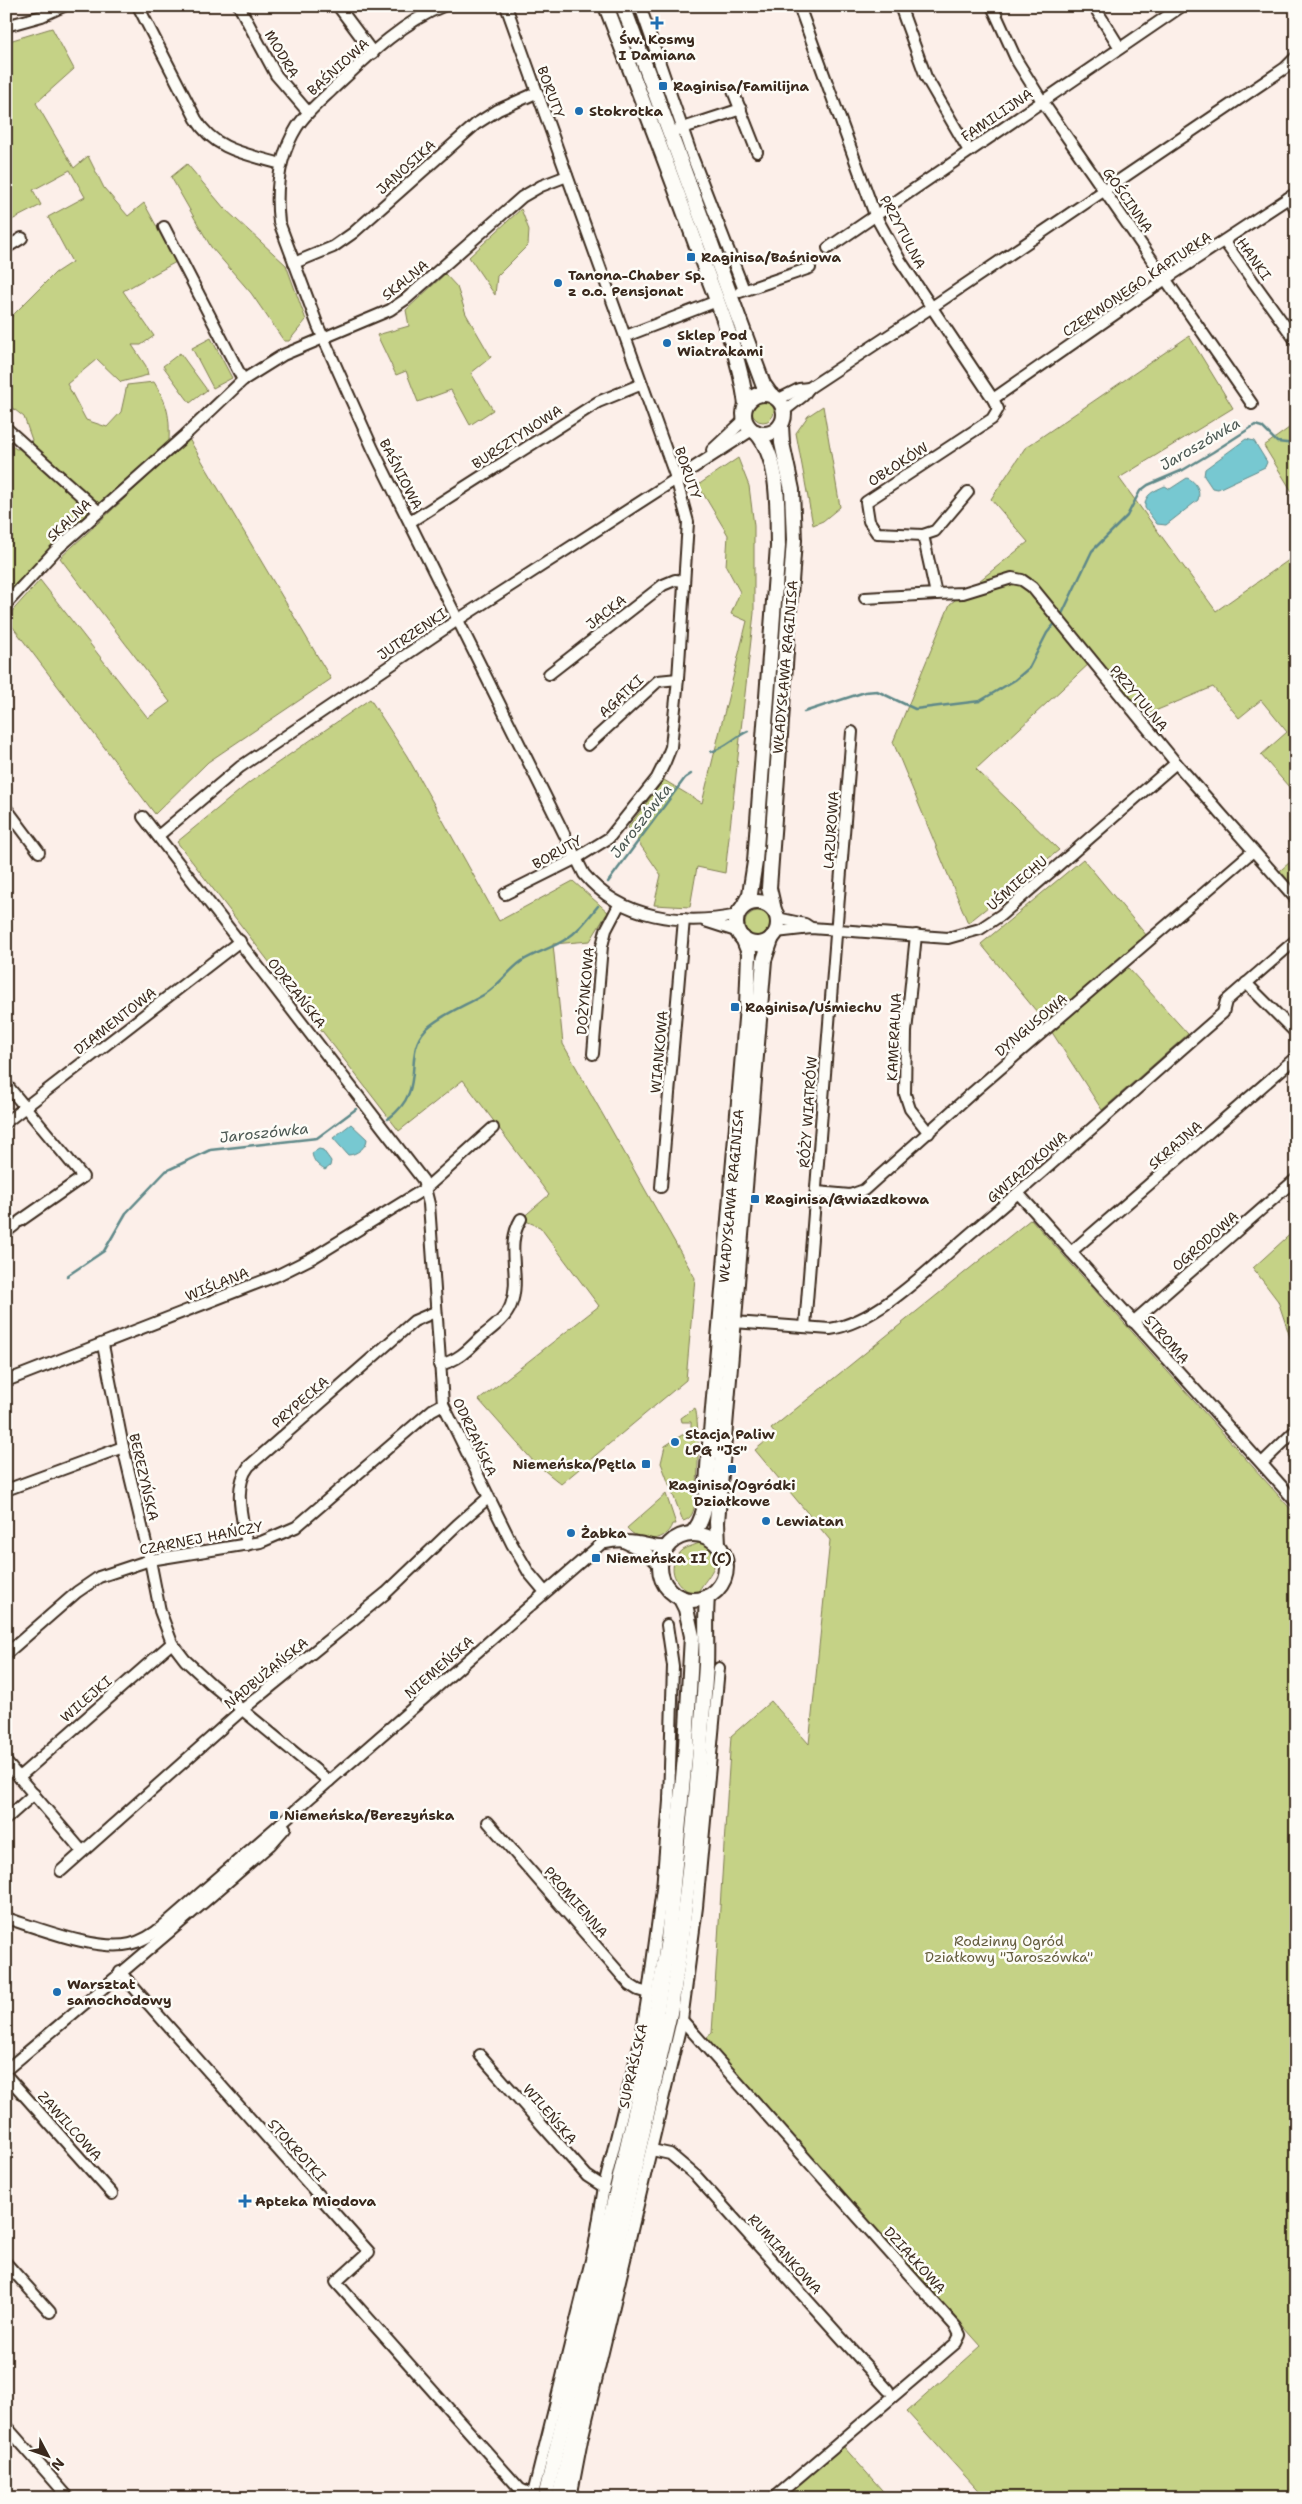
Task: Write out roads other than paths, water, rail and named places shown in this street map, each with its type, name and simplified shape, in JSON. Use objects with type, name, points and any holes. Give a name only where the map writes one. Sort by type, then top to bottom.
[{"type":"main road","points":[[606,6],[724,301],[763,384],[778,401],[781,425],[768,434],[754,431],[745,411],[743,378],[724,301],[669,133],[622,6]]},
{"type":"main road","points":[[613,24],[617,18],[628,20]]},
{"type":"main road","points":[[745,411],[756,395],[778,401]]},
{"type":"main road","name":"WŁADYSŁAWA RAGINISA","points":[[776,914],[769,888],[794,540],[792,490],[782,443],[781,425]]},
{"type":"main road","name":"WŁADYSŁAWA RAGINISA","points":[[741,911],[750,894],[755,862],[778,546],[777,506],[772,468],[767,448],[754,431]]},
{"type":"main road","points":[[757,902],[766,904],[776,914],[774,934],[765,942],[756,943],[741,935],[741,911],[757,902]]},
{"type":"main road","name":"WŁADYSŁAWA RAGINISA","points":[[718,1545],[716,1522],[764,960],[774,934]]},
{"type":"main road","name":"WŁADYSŁAWA RAGINISA","points":[[690,1534],[697,1528],[702,1518],[709,1456],[747,1007],[749,953],[741,935]]},
{"type":"main road","points":[[690,1534],[705,1536],[718,1545],[726,1559],[726,1569],[720,1586],[707,1597],[690,1600],[680,1597],[666,1585],[660,1566],[661,1558],[668,1546],[679,1537],[690,1534]]},
{"type":"main road","points":[[537,2497],[644,2074],[656,2016],[668,1939],[686,1746],[691,1656],[690,1623],[680,1597]]},
{"type":"main road","points":[[559,2498],[653,2095],[672,2004],[682,1942],[692,1846],[706,1663],[707,1597]]},
{"type":"street","points":[[6,26],[42,16],[64,6]]},
{"type":"street","points":[[138,6],[196,119],[208,136],[228,148],[281,164]]},
{"type":"street","name":"MODRA","points":[[239,6],[276,75],[308,112]]},
{"type":"street","points":[[338,6],[373,53]]},
{"type":"street","name":"BAŚNIOWA","points":[[443,6],[402,29],[308,112],[298,126],[281,164],[277,206],[279,222],[324,338],[373,449],[459,620],[575,859],[594,886],[619,904],[646,914],[701,920],[741,911]]},
{"type":"street","name":"BORUTY","points":[[505,894],[575,859],[609,838],[657,778],[671,746],[678,679],[688,522],[676,478],[626,336],[536,93],[506,6]]},
{"type":"street","points":[[640,6],[682,128],[744,290]]},
{"type":"street","name":"PRZYTULNA","points":[[799,6],[875,216],[900,260],[993,399]]},
{"type":"street","points":[[900,6],[926,77],[969,151]]},
{"type":"street","name":"GOŚCINNA","points":[[992,6],[1017,61],[1042,101],[1167,278],[1252,404]]},
{"type":"street","points":[[1094,6],[1120,48]]},
{"type":"street","name":"FAMILIJNA","points":[[828,248],[1182,6]]},
{"type":"street","points":[[778,401],[803,396],[809,388],[932,307],[1284,68],[1296,57]]},
{"type":"street","points":[[733,91],[757,152]]},
{"type":"street","name":"JANOSIKA","points":[[294,263],[333,247],[353,233],[476,124],[498,110],[536,93]]},
{"type":"street","points":[[669,133],[740,109]]},
{"type":"street","name":"SKALNA","points":[[6,604],[55,551],[176,444],[243,380],[283,355],[370,320],[398,305],[522,197],[541,186],[567,176]]},
{"type":"street","points":[[1292,195],[1296,209]]},
{"type":"street","name":"CZERWONEGO KAPTURKA","points":[[993,399],[1167,278],[1292,195]]},
{"type":"street","points":[[164,227],[243,380]]},
{"type":"street","points":[[6,248],[22,238]]},
{"type":"street","name":"HANKI","points":[[1224,241],[1296,341]]},
{"type":"street","points":[[626,336],[724,301],[744,290],[810,268]]},
{"type":"street","name":"BURSZTYNOWA","points":[[410,522],[598,402],[642,384]]},
{"type":"street","name":"OBŁOKÓW","points":[[923,535],[877,533],[869,521],[866,502],[992,419],[998,409],[993,399]]},
{"type":"street","name":"JUTRZENKI","points":[[692,468],[733,431],[745,411]]},
{"type":"street","points":[[6,428],[98,511]]},
{"type":"street","name":"JUTRZENKI","points":[[158,836],[240,767],[459,620],[676,478],[754,431]]},
{"type":"street","points":[[865,598],[936,594],[923,535],[935,531],[968,492]]},
{"type":"street","name":"PRZYTULNA","points":[[936,594],[963,593],[1012,578],[1027,584],[1061,621],[1091,662],[1176,763],[1296,899]]},
{"type":"street","name":"JACKA","points":[[549,674],[663,585],[675,580],[684,581]]},
{"type":"street","name":"AGATKI","points":[[588,744],[658,681],[678,679]]},
{"type":"street","name":"LAZUROWA","points":[[838,930],[852,732]]},
{"type":"street","name":"UŚMIECHU","points":[[774,934],[811,928],[948,938],[962,935],[992,923],[1176,763]]},
{"type":"street","points":[[6,808],[39,852]]},
{"type":"street","name":"ODRZAŃSKA","points":[[143,817],[417,1171],[426,1188],[429,1204],[435,1312],[443,1404],[488,1498],[523,1563],[545,1592]]},
{"type":"street","name":"DYNGUSOWA","points":[[817,1192],[850,1195],[864,1190],[972,1093],[1254,851]]},
{"type":"street","name":"DOŻYNKOWA","points":[[593,1054],[602,946],[606,930],[619,904]]},
{"type":"street","name":"UŚMIECHU","points":[[776,914],[811,928]]},
{"type":"street","name":"WIANKOWA","points":[[661,1186],[684,919]]},
{"type":"street","name":"BAŚNIOWA","points":[[701,920],[741,935]]},
{"type":"street","name":"RÓŻY WIATRÓW","points":[[805,1327],[817,1192],[822,1104],[838,930]]},
{"type":"street","name":"KAMERALNA","points":[[916,935],[906,1032],[905,1094],[910,1109],[929,1133]]},
{"type":"street","name":"GWIAZDKOWA","points":[[734,1322],[830,1329],[844,1327],[875,1312],[1018,1193],[1223,1013],[1226,1001],[1296,940]]},
{"type":"street","name":"DIAMENTOWA","points":[[6,1122],[240,941]]},
{"type":"street","points":[[1246,983],[1296,1033]]},
{"type":"street","name":"SKRAJNA","points":[[1071,1252],[1296,1057]]},
{"type":"street","points":[[6,1084],[83,1177],[14,1226]]},
{"type":"street","points":[[426,1188],[493,1128]]},
{"type":"street","name":"OGRODOWA","points":[[1133,1322],[1296,1180]]},
{"type":"street","name":"WIŚLANA","points":[[6,1380],[103,1345],[278,1275],[314,1257],[426,1188]]},
{"type":"street","name":"STROMA","points":[[1018,1193],[1228,1429],[1262,1463],[1296,1502]]},
{"type":"street","points":[[440,1365],[458,1359],[503,1317],[510,1306],[514,1293],[513,1234],[521,1219]]},
{"type":"street","name":"PRYPECKA","points":[[247,1544],[240,1490],[241,1479],[249,1466],[414,1321],[435,1312]]},
{"type":"street","name":"BEREZYŃSKA","points":[[103,1345],[122,1447],[150,1560],[160,1611],[172,1643],[185,1660],[242,1710],[329,1781]]},
{"type":"street","name":"CZARNEJ HAŃCZY","points":[[6,1654],[77,1592],[99,1577],[150,1560],[247,1544],[277,1537],[296,1527],[432,1410],[443,1404]]},
{"type":"street","points":[[1262,1463],[1296,1430]]},
{"type":"street","points":[[6,1490],[122,1447]]},
{"type":"street","name":"NADBUŻAŃSKA","points":[[61,1871],[242,1710],[386,1593],[488,1498]]},
{"type":"street","points":[[620,1541],[647,1554],[660,1566]]},
{"type":"street","name":"NIEMEŃSKA","points":[[6,1918],[103,1946],[120,1946],[136,1942],[164,1926],[280,1822],[601,1544],[620,1541],[637,1542],[660,1547],[668,1546]]},
{"type":"street","name":"SUPRAŚLSKA","points":[[537,2497],[590,2266],[604,2187],[641,2036],[648,1992],[662,1889],[669,1801],[673,1666],[668,1625]]},
{"type":"street","name":"WILEJKI","points":[[19,1776],[172,1643]]},
{"type":"street","points":[[571,2498],[582,2440],[682,2020],[697,1907],[719,1668]]},
{"type":"street","points":[[6,1762],[82,1852]]},
{"type":"street","points":[[6,1819],[34,1794]]},
{"type":"street","points":[[6,2070],[11,2061],[162,1940],[271,1844],[285,1828],[280,1822]]},
{"type":"street","name":"PROMIENNA","points":[[488,1822],[630,1985],[638,1990],[648,1992]]},
{"type":"street","name":"STOKROTKI","points":[[120,1972],[369,2252],[336,2282],[520,2489],[537,2497]]},
{"type":"street","name":"DZIAŁKOWA","points":[[682,2020],[956,2327],[960,2335],[956,2343],[774,2498]]},
{"type":"street","name":"WILEŃSKA","points":[[480,2055],[587,2176],[604,2187]]},
{"type":"street","name":"ZAWILCOWA","points":[[6,2075],[112,2194]]},
{"type":"street","name":"RUMIANKOWA","points":[[652,2150],[670,2154],[696,2176],[888,2390]]},
{"type":"street","points":[[6,2263],[50,2312]]},
{"type":"street","points":[[6,2426],[69,2498]]},
{"type":"water","points":[[1246,439],[1254,441],[1267,462],[1265,467],[1218,489],[1212,488],[1204,476],[1205,469]]},
{"type":"water","points":[[1187,478],[1193,481],[1197,487],[1199,493],[1198,500],[1166,525],[1157,524],[1145,508],[1146,499],[1154,491],[1165,486],[1170,489]]},
{"type":"water","points":[[351,1124],[367,1139],[367,1142],[361,1150],[348,1155],[333,1138]]},
{"type":"water","points":[[319,1149],[323,1150],[331,1161],[330,1166],[325,1170],[313,1158],[312,1153]]},
{"type":"waterway","name":"Jaroszówka","points":[[1061,616],[1092,551],[1127,516],[1140,491],[1148,485],[1183,470],[1255,425],[1262,427],[1277,442],[1296,444]]},
{"type":"waterway","name":"Jaroszówka","points":[[804,712],[865,692],[877,691],[915,709],[980,701],[1015,680],[1029,668],[1047,633],[1056,622]]},
{"type":"waterway","points":[[711,752],[748,731]]},
{"type":"waterway","name":"Jaroszówka","points":[[608,882],[685,778],[691,774]]},
{"type":"waterway","name":"Jaroszówka","points":[[388,1119],[400,1108],[408,1096],[415,1050],[419,1039],[426,1029],[447,1014],[485,994],[522,961],[571,936],[598,906]]},
{"type":"waterway","name":"Jaroszówka","points":[[67,1276],[104,1251],[126,1213],[166,1171],[210,1150],[317,1138],[356,1109]]},
{"type":"place","name":"Św. Kosmy I Damiana","points":[[657,23]]},
{"type":"place","name":"Raginisa/Familijna","points":[[663,86]]},
{"type":"place","name":"Stokrotka","points":[[579,111]]},
{"type":"place","name":"Raginisa/Baśniowa","points":[[691,257]]},
{"type":"place","name":"Tanona-Chaber Sp. z o.o. Pensjonat","points":[[558,283]]},
{"type":"place","name":"Sklep Pod Wiatrakami","points":[[667,343]]},
{"type":"place","name":"Raginisa/Uśmiechu","points":[[735,1007]]},
{"type":"place","name":"Raginisa/Gwiazdkowa","points":[[755,1199]]},
{"type":"place","name":"Stacja Paliw LPG \"JS\"","points":[[675,1442]]},
{"type":"place","name":"Niemeńska/Pętla","points":[[646,1464]]},
{"type":"place","name":"Raginisa/Ogródki Działkowe","points":[[732,1469]]},
{"type":"place","name":"Lewiatan","points":[[766,1521]]},
{"type":"place","name":"Żabka","points":[[571,1533]]},
{"type":"place","name":"Niemeńska II (C)","points":[[596,1558]]},
{"type":"place","name":"Niemeńska/Berezyńska","points":[[274,1815]]},
{"type":"place","name":"Warsztat samochodowy","points":[[57,1992]]},
{"type":"place","name":"Apteka Miodova","points":[[245,2201]]},
{"type":"park label","name":"Rodzinny Ogród Działkowy \"Jaroszówka\"","points":[[1009,1949]]}]
